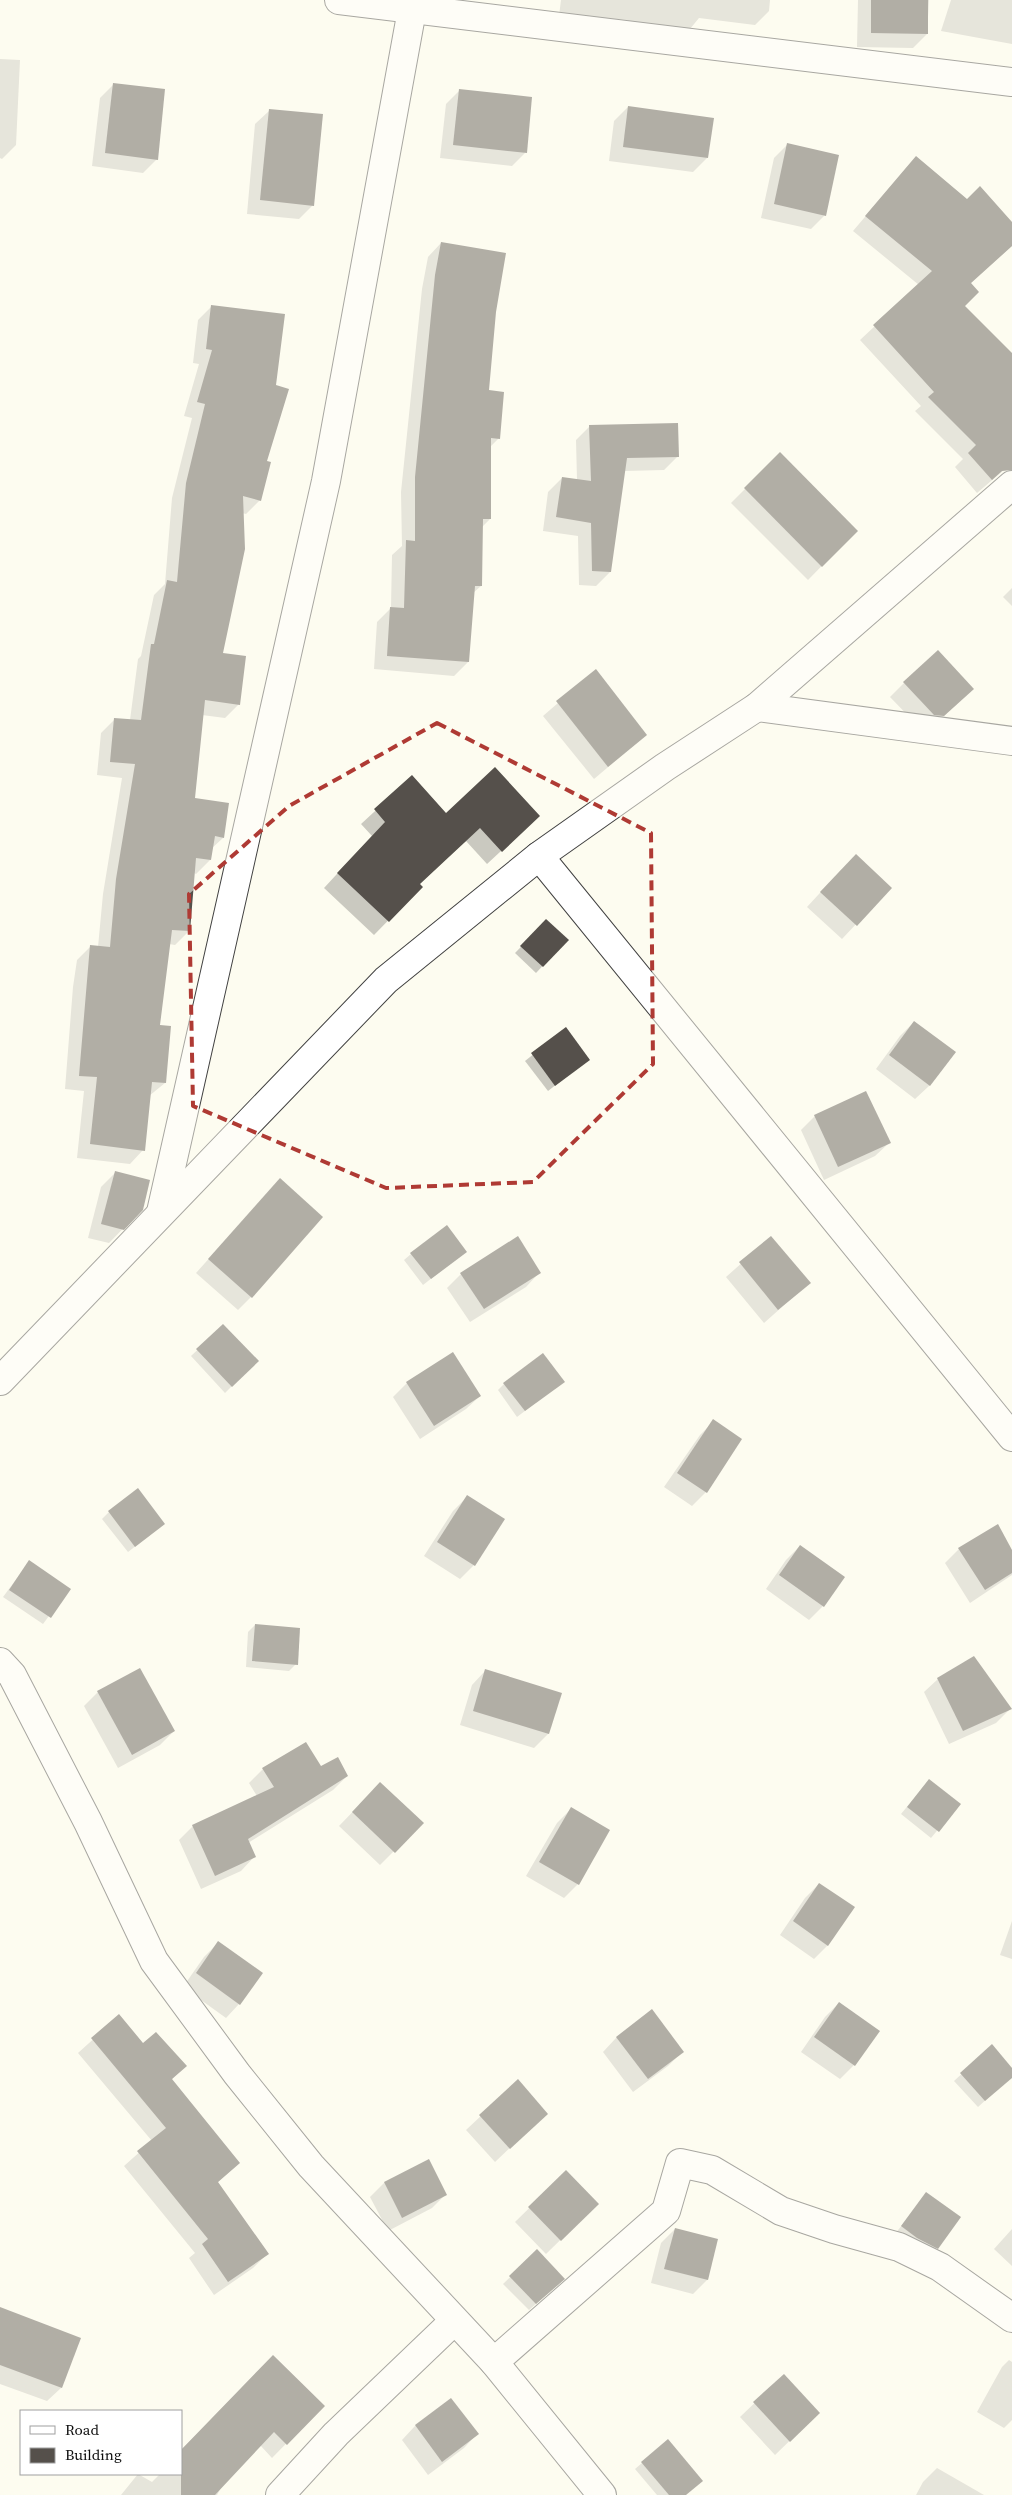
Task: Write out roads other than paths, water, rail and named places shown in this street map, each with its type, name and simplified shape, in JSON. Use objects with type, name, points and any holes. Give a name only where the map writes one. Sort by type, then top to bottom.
[{"type":"street","points":[[339,0],[1012,82]]},
{"type":"street","points":[[161,1212],[326,481],[412,10]]},
{"type":"street","points":[[0,1381],[386,980],[539,856],[665,767],[757,707],[1012,485]]},
{"type":"street","points":[[757,707],[1012,741]]},
{"type":"street","points":[[539,856],[1012,1437]]},
{"type":"street","points":[[0,1662],[12,1675],[84,1814],[154,1960],[237,2074],[312,2166],[494,2362],[602,2495]]},
{"type":"street","points":[[494,2362],[666,2211],[680,2163],[712,2170],[781,2211],[834,2229],[899,2247],[940,2267],[1012,2318]]},
{"type":"street","points":[[280,2495],[336,2434],[454,2321]]}]
